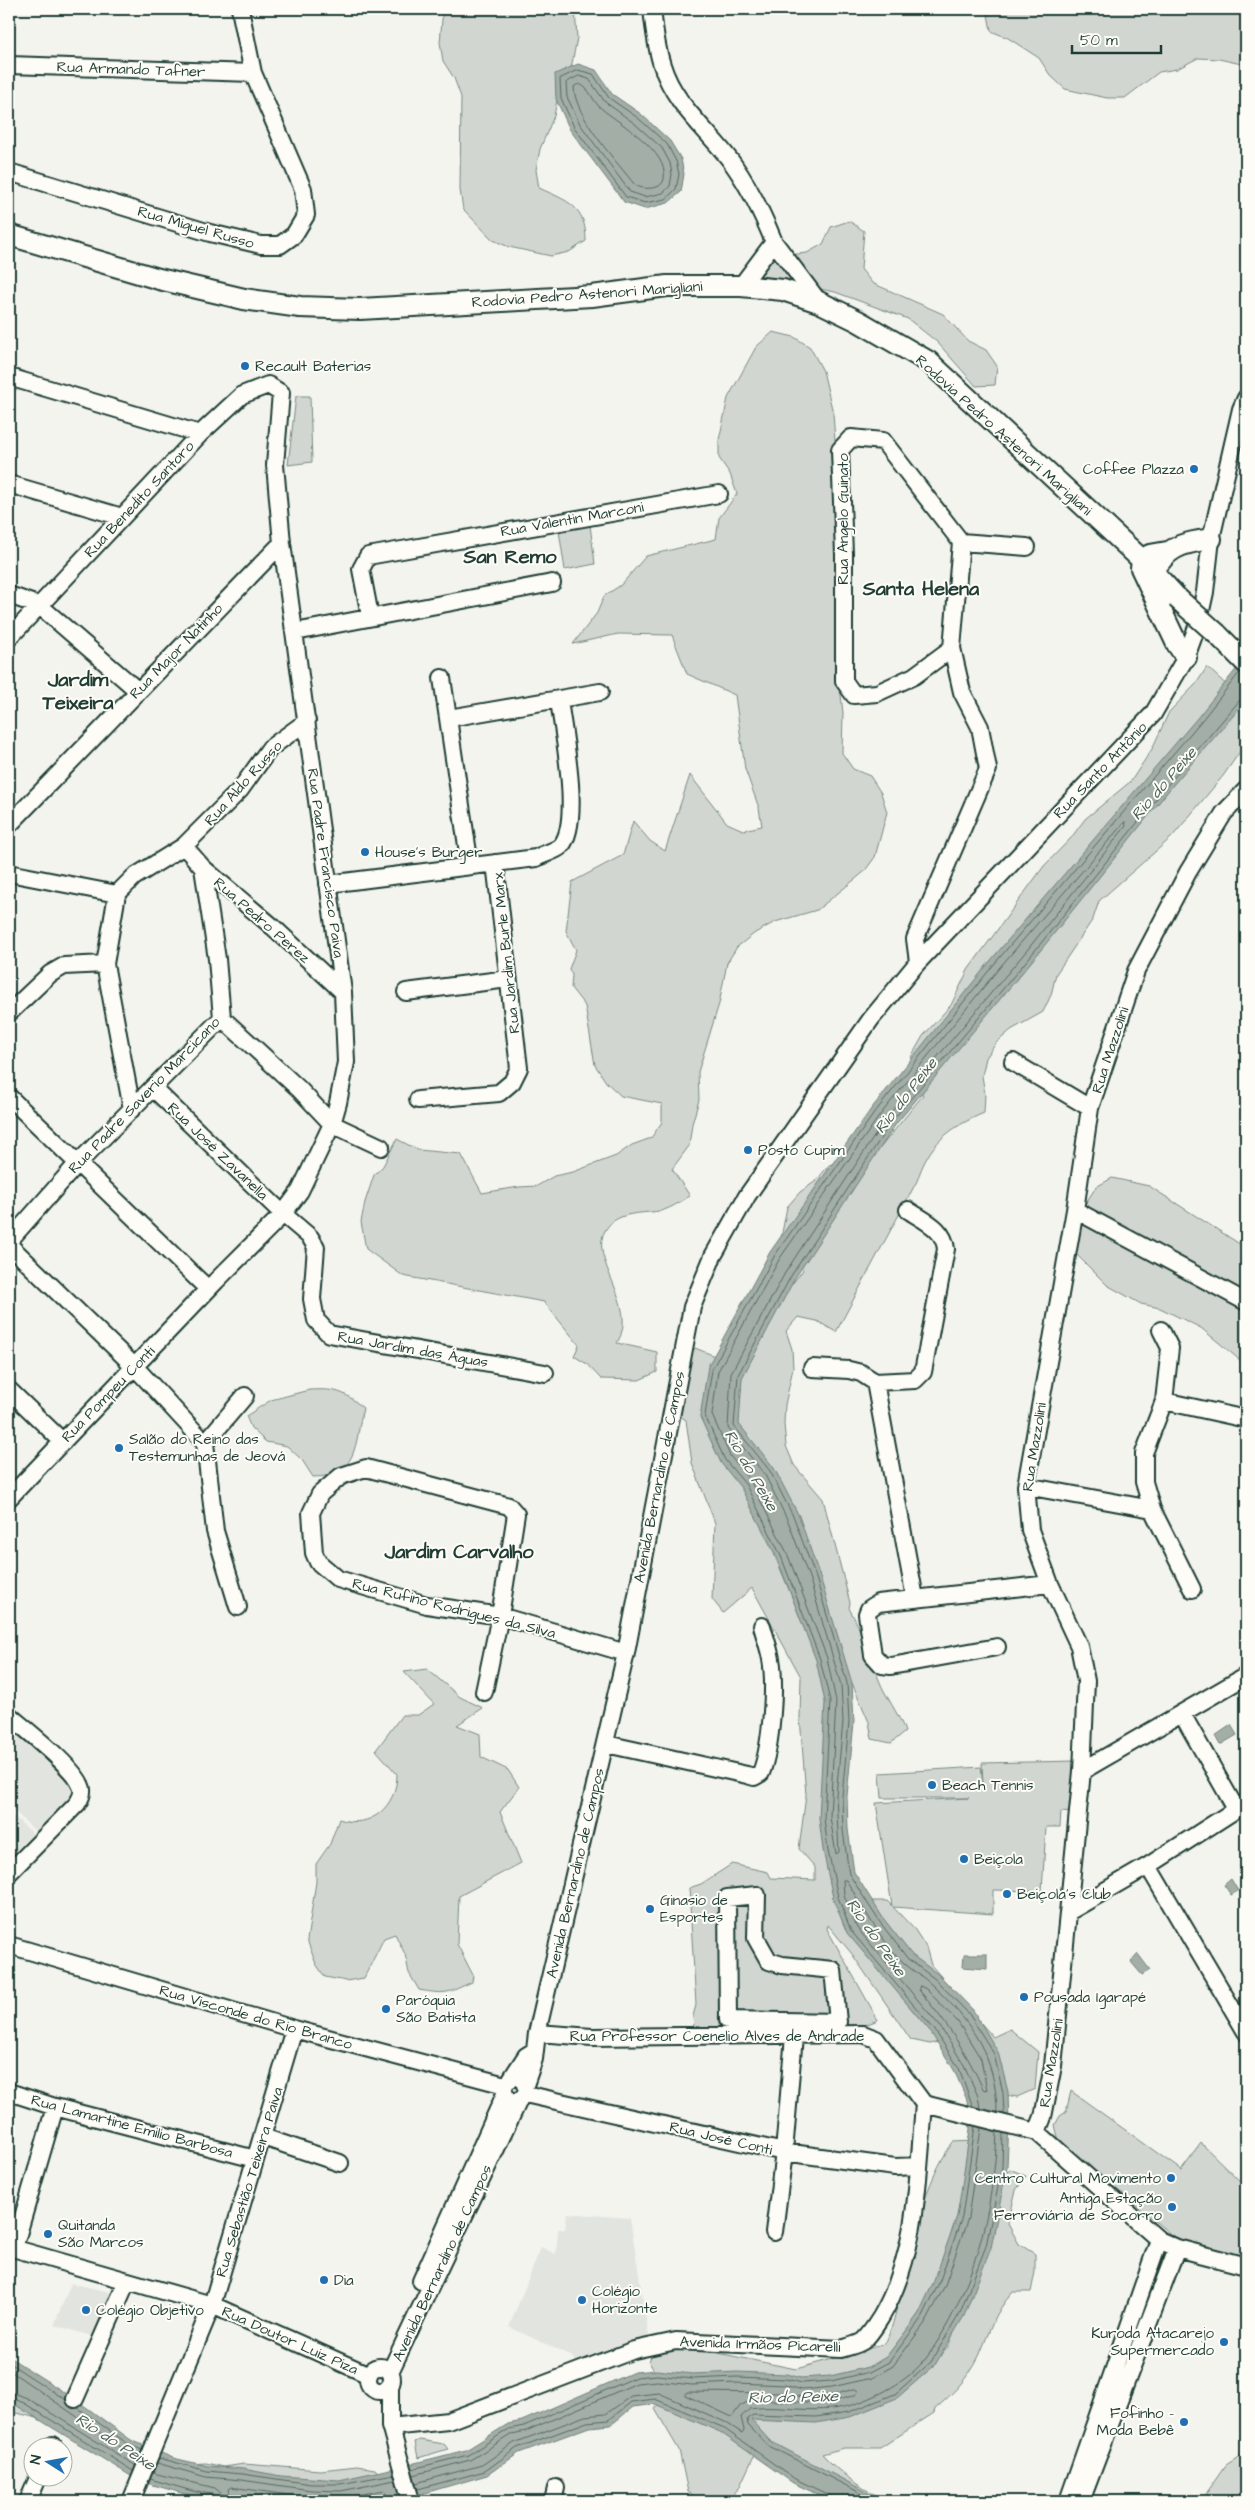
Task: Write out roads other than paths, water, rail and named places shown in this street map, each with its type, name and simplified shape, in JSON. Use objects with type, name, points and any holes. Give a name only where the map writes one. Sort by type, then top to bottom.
[{"type":"main road","name":"Rodovia Pedro Astenori Marigliani","points":[[9,235],[159,279],[244,299],[300,307],[360,309],[592,296],[667,286],[741,286],[783,290],[819,302],[867,326],[929,362],[1242,658]]},
{"type":"main road","points":[[1186,657],[1177,644],[1141,568],[1147,567],[1167,552],[1185,543],[1211,539]]},
{"type":"street","name":"Rua Miguel Russo","points":[[9,172],[210,234],[261,245],[280,245],[294,235],[306,215],[303,189],[253,73],[240,9]]},
{"type":"street","points":[[652,9],[662,66],[671,85],[684,105],[734,164],[760,209],[774,242],[819,302]]},
{"type":"street","name":"Rua Armando Tafner","points":[[9,66],[253,73]]},
{"type":"street","points":[[741,286],[774,242]]},
{"type":"street","points":[[9,377],[200,434]]},
{"type":"street","name":"Rua Benedito Santoro","points":[[9,638],[200,434],[242,395],[268,385],[281,392]]},
{"type":"street","name":"Rua Padre Francisco Paiva","points":[[208,1289],[283,1214],[300,1191],[332,1124],[346,1062],[343,992],[282,543],[275,465],[281,392]]},
{"type":"street","name":"Rua Santo Antônio","points":[[918,962],[1153,714],[1186,657],[1198,624],[1205,592],[1211,539],[1241,409],[1246,398]]},
{"type":"street","name":"Rua Angelo Guinato","points":[[952,648],[914,676],[877,694],[854,695],[844,681],[844,554],[840,450],[851,438],[883,441],[960,542]]},
{"type":"street","points":[[9,484],[122,517]]},
{"type":"street","name":"Rua Valentin Marconi","points":[[370,616],[361,569],[368,556],[719,494]]},
{"type":"street","points":[[918,962],[915,939],[988,769],[980,727],[962,692],[952,648],[960,542],[1027,547]]},
{"type":"street","name":"Rua Major Natinho","points":[[9,825],[137,690],[282,543]]},
{"type":"street","points":[[295,632],[370,616],[552,583]]},
{"type":"street","points":[[9,595],[40,606],[137,690]]},
{"type":"street","points":[[442,678],[469,863]]},
{"type":"street","points":[[449,718],[600,692]]},
{"type":"street","points":[[495,863],[536,858],[560,846],[569,830],[572,811],[559,700]]},
{"type":"street","name":"Rua Aldo Russo","points":[[118,894],[134,878],[184,846],[240,790],[270,748],[307,721]]},
{"type":"street","name":"Rua Mazzolini","points":[[1030,2130],[1043,2117],[1054,2066],[1082,1771],[1086,1681],[1079,1646],[1050,1584],[1030,1530],[1026,1481],[1075,1210],[1090,1108],[1136,971],[1188,872],[1224,813],[1246,790]]},
{"type":"street","name":"Rua Pedro Perez","points":[[184,846],[203,868],[273,927],[343,992]]},
{"type":"street","name":"Rua Jardim Burle Marx","points":[[328,884],[469,863],[495,863],[519,1068],[512,1082],[500,1093],[418,1100]]},
{"type":"street","name":"Rua Padre Saverio Marcicano","points":[[9,1241],[77,1164],[222,1018],[217,959],[203,868]]},
{"type":"street","points":[[9,873],[118,894],[105,964],[132,1109]]},
{"type":"street","name":"Avenida Bernardino de Campos","points":[[380,2377],[515,2089],[534,2059],[537,2033],[626,1653],[692,1307],[713,1256],[748,1196],[871,1019],[918,962]]},
{"type":"street","points":[[9,1013],[50,974],[64,966],[105,964]]},
{"type":"street","points":[[406,992],[508,979]]},
{"type":"street","points":[[222,1018],[299,1089],[332,1124],[381,1147]]},
{"type":"street","points":[[1013,1062],[1090,1108]]},
{"type":"street","name":"Rua José Zavanella","points":[[153,1088],[283,1214]]},
{"type":"street","points":[[9,1097],[208,1289]]},
{"type":"street","points":[[812,1368],[850,1370],[861,1373],[875,1382],[915,1380],[923,1372],[946,1250],[945,1241],[938,1230],[908,1210]]},
{"type":"street","points":[[1075,1210],[1246,1302]]},
{"type":"street","name":"Rua Jardim das Águas","points":[[283,1214],[310,1237],[316,1246],[312,1299],[316,1320],[330,1334],[545,1373]]},
{"type":"street","points":[[9,1246],[134,1366],[205,1443],[215,1531],[238,1607]]},
{"type":"street","name":"Rua Pompeu Conti","points":[[9,1498],[208,1289]]},
{"type":"street","points":[[1161,1330],[1170,1348],[1164,1402],[1144,1453],[1144,1482],[1150,1503],[1192,1589]]},
{"type":"street","points":[[875,1382],[916,1598]]},
{"type":"street","points":[[9,1390],[63,1442]]},
{"type":"street","points":[[205,1443],[245,1396]]},
{"type":"street","points":[[1164,1402],[1246,1419]]},
{"type":"street","name":"Rua Rufino Rodrigues da Silva","points":[[500,1616],[517,1520],[516,1514],[509,1506],[366,1468],[341,1476],[320,1494],[311,1513],[314,1553],[318,1562],[338,1579],[427,1605],[500,1616],[626,1653]]},
{"type":"street","points":[[1026,1481],[1150,1503]]},
{"type":"street","points":[[997,1647],[892,1666],[882,1665],[874,1655],[867,1614],[869,1609],[878,1603],[1050,1584]]},
{"type":"street","points":[[484,1692],[500,1616]]},
{"type":"street","points":[[606,1744],[747,1776],[754,1777],[761,1773],[767,1758],[772,1694],[771,1661],[762,1626]]},
{"type":"street","points":[[1082,1771],[1246,1676]]},
{"type":"street","points":[[1070,1911],[1148,1866],[1241,1806],[1182,1714]]},
{"type":"street","points":[[9,1715],[73,1773],[82,1786],[82,1796],[77,1804],[9,1873]]},
{"type":"street","points":[[1148,1866],[1246,2032]]},
{"type":"street","points":[[758,1895],[756,1938],[770,1961],[782,1965],[833,1970],[838,2022],[727,2028],[727,1898],[758,1895]]},
{"type":"street","name":"Rua Visconde do Rio Branco","points":[[9,1945],[294,2029],[515,2089]]},
{"type":"street","name":"Rua Professor Coenelio Alves de Andrade","points":[[537,2033],[592,2037],[727,2028],[794,2036],[863,2034],[876,2039],[924,2104]]},
{"type":"street","name":"Rua Sebastião Teixeira Paiva","points":[[133,2497],[212,2305],[294,2029]]},
{"type":"street","points":[[774,2232],[784,2152],[794,2036]]},
{"type":"street","name":"Rua José Conti","points":[[515,2089],[784,2152],[895,2168],[918,2166]]},
{"type":"street","name":"Rua Lamartine Emilio Barbosa","points":[[9,2092],[56,2107],[255,2159]]},
{"type":"street","points":[[924,2104],[1030,2130],[1159,2240],[1177,2248],[1246,2266]]},
{"type":"street","name":"Avenida Irmãos Picarelli","points":[[390,2426],[448,2422],[634,2350],[676,2341],[841,2349],[862,2342],[875,2326],[889,2303],[911,2229],[924,2104]]},
{"type":"street","points":[[11,2248],[56,2107]]},
{"type":"street","points":[[263,2137],[340,2163]]},
{"type":"street","points":[[1068,2501],[1094,2447],[1142,2315],[1159,2240]]},
{"type":"street","name":"Rua Doutor Luiz Piza","points":[[11,2248],[212,2305],[380,2377]]},
{"type":"street","points":[[1142,2315],[1177,2248]]},
{"type":"street","points":[[75,2400],[127,2281]]},
{"type":"street","points":[[380,2377],[394,2445],[411,2501]]},
{"type":"street","points":[[1082,2501],[1094,2447]]},
{"type":"street","points":[[28,2501],[34,2488]]},
{"type":"water","points":[[578,64],[596,70],[612,94],[641,114],[670,141],[681,159],[684,174],[681,192],[668,203],[645,209],[624,202],[570,130],[556,99],[555,74]]},
{"type":"water","name":"Rio do Peixe","points":[[1246,657],[1246,701],[1173,785],[1036,956],[896,1124],[795,1278],[742,1378],[739,1424],[774,1468],[799,1516],[820,1577],[852,1683],[854,1722],[847,1796],[848,1829],[854,1872],[883,1918],[912,1955],[939,1975],[973,2010],[998,2052],[1008,2092],[1007,2167],[991,2248],[964,2316],[935,2365],[897,2398],[850,2417],[816,2423],[751,2420],[770,2441],[884,2501],[828,2499],[793,2483],[720,2432],[655,2404],[633,2407],[611,2425],[589,2427],[519,2453],[487,2475],[397,2501],[232,2501],[196,2497],[139,2481],[72,2438],[9,2401],[9,2357],[75,2399],[131,2440],[173,2458],[208,2466],[243,2469],[281,2476],[339,2480],[466,2450],[508,2424],[522,2421],[634,2372],[657,2370],[692,2374],[737,2372],[786,2374],[801,2378],[830,2376],[869,2367],[886,2357],[919,2313],[934,2281],[957,2216],[970,2129],[967,2100],[954,2070],[930,2031],[847,1933],[833,1898],[823,1850],[819,1818],[825,1702],[816,1660],[777,1558],[741,1488],[721,1463],[700,1417],[708,1366],[770,1252],[871,1109],[991,960],[1198,717]]},
{"type":"water","points":[[1231,1725],[1237,1735],[1220,1745],[1215,1736]]},
{"type":"water","points":[[1231,1879],[1238,1891],[1231,1895],[1224,1885]]},
{"type":"water","points":[[964,1954],[987,1954],[987,1969],[963,1967]]},
{"type":"water","points":[[1138,1954],[1150,1970],[1142,1975],[1131,1962]]},
{"type":"place","name":"Recault Baterias","points":[[245,366]]},
{"type":"place","name":"Coffee Plazza","points":[[1194,469]]},
{"type":"place","name":"House's Burger","points":[[365,852]]},
{"type":"place","name":"Posto Cupim","points":[[748,1150]]},
{"type":"place","name":"Salão do Reino das Testemunhas de Jeová","points":[[119,1448]]},
{"type":"place","name":"Beach Tennis","points":[[932,1785]]},
{"type":"place","name":"Beiçola","points":[[964,1859]]},
{"type":"place","name":"Beiçola's Club","points":[[1007,1894]]},
{"type":"place","name":"Ginasio de Esportes","points":[[650,1909]]},
{"type":"place","name":"Pousada Igarapé","points":[[1024,1997]]},
{"type":"place","name":"Paróquia São Batista","points":[[386,2009]]},
{"type":"place","name":"Centro Cultural Movimento","points":[[1171,2178]]},
{"type":"place","name":"Antiga Estação Ferroviária de Socorro","points":[[1172,2207]]},
{"type":"place","name":"Quitanda São Marcos","points":[[48,2234]]},
{"type":"place","name":"Dia","points":[[324,2280]]},
{"type":"place","name":"Colégio Horizonte","points":[[582,2300]]},
{"type":"place","name":"Colégio Objetivo","points":[[86,2310]]},
{"type":"place","name":"Kuroda Atacarejo Supermercado","points":[[1224,2342]]},
{"type":"place","name":"Fofinho - Moda Bebê","points":[[1184,2422]]},
{"type":"district","name":"San Remo","points":[[510,556]]},
{"type":"district","name":"Santa Helena","points":[[921,588]]},
{"type":"district","name":"Jardim Teixeira","points":[[78,690]]},
{"type":"district","name":"Jardim Carvalho","points":[[459,1551]]}]
